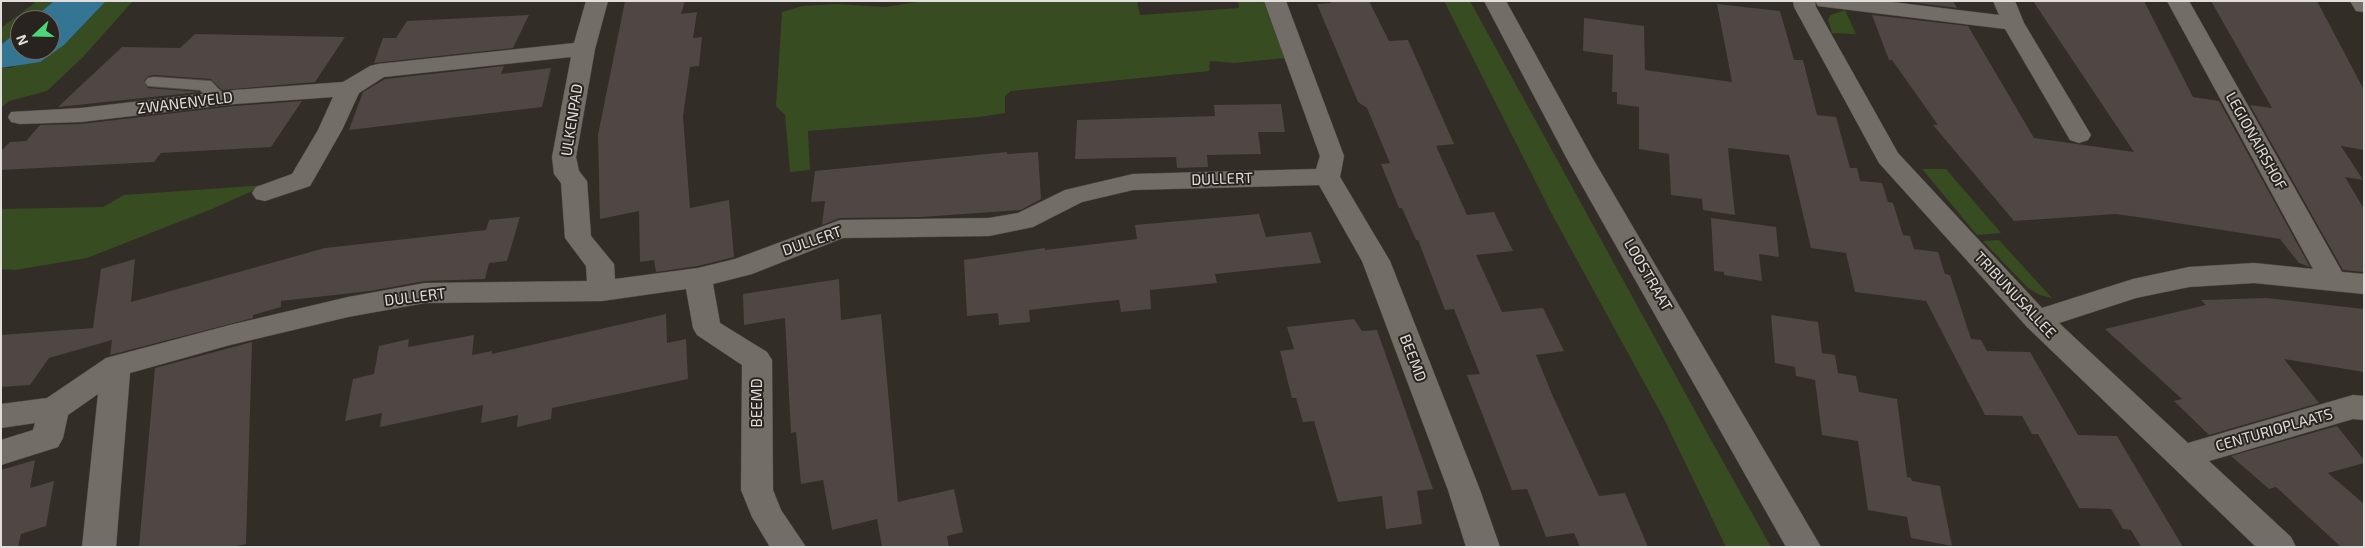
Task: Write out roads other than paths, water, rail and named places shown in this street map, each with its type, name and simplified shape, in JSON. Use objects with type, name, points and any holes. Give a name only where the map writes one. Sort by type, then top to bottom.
[{"type":"street","name":"ULKENPAD","points":[[597,1],[584,49],[564,157],[567,174],[574,181],[578,238],[600,264],[602,291]]},
{"type":"street","points":[[1275,1],[1332,156],[1327,176]]},
{"type":"street","name":"LOOSTRAAT","points":[[1495,1],[1580,159],[1804,547]]},
{"type":"street","name":"TRIBUNUSALLEE","points":[[1804,1],[1805,7],[1888,157],[2037,320],[2185,456],[2279,547]]},
{"type":"street","points":[[1826,1],[2013,23]]},
{"type":"street","points":[[2004,1],[2013,23],[2079,135]]},
{"type":"street","name":"LEGIONAIRSHOF","points":[[2178,1],[2332,280]]},
{"type":"street","points":[[2361,1],[2364,6]]},
{"type":"street","name":"ZWANENVELD","points":[[20,117],[81,115],[220,99],[349,89],[378,71],[584,49]]},
{"type":"street","points":[[265,193],[301,180],[330,130],[349,89]]},
{"type":"street","name":"DULLERT","points":[[1,416],[54,409],[116,366],[239,333],[348,308],[425,293],[602,291],[698,278],[742,267],[840,229],[989,227],[1024,220],[1074,196],[1133,182],[1327,176]]},
{"type":"street","name":"BEEMD","points":[[1327,176],[1376,261],[1468,499],[1483,547]]},
{"type":"street","points":[[2037,320],[2133,289],[2189,277],[2254,273],[2364,284]]},
{"type":"street","name":"BEEMD","points":[[698,278],[707,328],[757,360],[757,490],[768,517],[789,547]]},
{"type":"street","points":[[98,547],[116,366]]},
{"type":"street","name":"CENTURIOPLAATS","points":[[2185,456],[2353,407],[2364,408]]},
{"type":"street","points":[[1,453],[47,438],[54,409]]},
{"type":"lane","points":[[154,82],[205,85],[220,99]]},
{"type":"water","points":[[54,1],[106,1],[60,48],[60,10],[43,10]]},
{"type":"water","points":[[10,37],[10,60],[43,60],[1,68],[1,45]]}]
